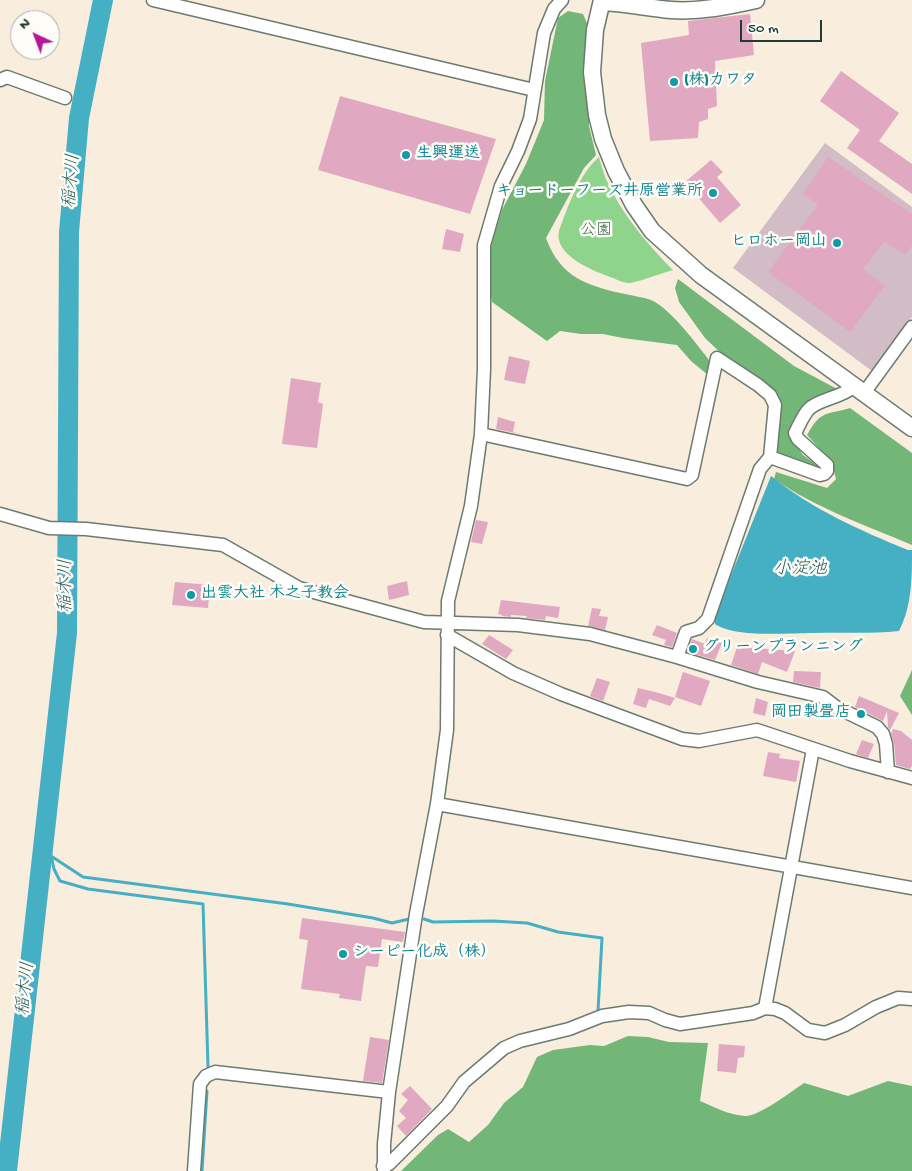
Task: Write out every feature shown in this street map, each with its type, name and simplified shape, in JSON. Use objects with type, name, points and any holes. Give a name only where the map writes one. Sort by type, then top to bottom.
[{"type":"street","points":[[153,0],[534,90]]},
{"type":"street","points":[[384,1168],[384,1144],[389,1092],[416,914],[437,804],[447,730],[448,601],[470,506],[481,434],[484,369],[484,245],[501,186],[518,151],[530,118],[544,33],[554,9],[562,0]]},
{"type":"street","points":[[756,0],[702,10],[672,10],[598,1],[592,72],[597,115],[603,139],[616,171],[634,205],[652,231],[701,275],[912,428]]},
{"type":"street","points":[[0,80],[7,78],[65,98]]},
{"type":"street","points":[[770,456],[820,475],[824,474],[827,471],[827,465],[798,439],[795,434],[807,410],[812,406],[860,390],[912,327]]},
{"type":"street","points":[[481,434],[687,479],[692,475],[717,358],[770,395],[775,405],[770,456],[760,469],[708,619],[699,628],[686,632],[677,657]]},
{"type":"street","points":[[0,514],[61,530],[86,530],[223,545],[299,588],[447,630],[514,673],[561,694],[682,739],[699,741],[757,730],[813,749],[912,778]]},
{"type":"street","points":[[447,630],[480,623],[518,625],[590,634],[677,657],[758,682],[823,697],[836,707],[877,727],[883,734],[886,744],[888,772]]},
{"type":"street","points":[[765,1008],[813,749]]},
{"type":"street","points":[[437,804],[912,888]]},
{"type":"street","points":[[384,1168],[447,1106],[464,1082],[504,1048],[520,1041],[569,1029],[602,1016],[629,1012],[649,1013],[680,1024],[752,1013],[765,1008],[785,1013],[808,1030],[825,1033],[845,1025],[883,1004],[898,998],[912,998]]},
{"type":"street","points":[[194,1171],[200,1084],[206,1076],[215,1072],[389,1092]]},
{"type":"shaded area","points":[[825,143],[912,207],[912,317],[872,371],[733,268]]},
{"type":"green space","points":[[568,11],[583,14],[592,35],[589,75],[589,126],[596,155],[584,168],[546,238],[559,262],[576,278],[611,291],[651,300],[668,312],[686,331],[716,369],[708,375],[691,361],[677,345],[603,334],[581,334],[560,331],[547,341],[492,302],[488,271],[492,241],[502,210],[526,164],[544,120],[545,81],[558,18]]},
{"type":"green space","name":"公園","points":[[599,157],[606,179],[619,204],[644,239],[673,270],[636,282],[626,283],[577,262],[563,248],[559,240],[559,231],[566,212],[580,181]]},
{"type":"green space","points":[[678,279],[794,366],[839,390],[813,399],[797,415],[790,437],[803,455],[821,468],[817,470],[777,453],[779,401],[773,389],[725,357],[705,338],[679,302],[675,288]]},
{"type":"green space","points":[[850,408],[912,453],[912,545],[807,499],[774,479],[776,472],[827,488],[836,479],[831,461],[807,435],[820,417]]},
{"type":"green space","points":[[912,670],[912,715],[900,696]]},
{"type":"green space","points":[[628,1036],[648,1037],[669,1042],[708,1043],[700,1101],[733,1114],[745,1116],[758,1112],[804,1083],[848,1096],[888,1081],[912,1086],[912,1171],[401,1171],[438,1135],[448,1129],[469,1142],[488,1125],[504,1103],[523,1087],[537,1057],[553,1050],[590,1045],[604,1046]]},
{"type":"water","name":"小淀池","points":[[771,476],[803,499],[836,518],[908,550],[912,550],[909,602],[899,631],[763,634],[736,631],[715,624],[715,615]]},
{"type":"building","name":"(株)カワタ","points":[[750,14],[754,55],[715,61],[717,106],[708,109],[708,119],[699,122],[698,138],[650,141],[641,43],[689,35],[688,21]]},
{"type":"building","points":[[841,71],[899,113],[879,141],[912,164],[912,194],[847,148],[860,130],[820,101]]},
{"type":"building","name":"生興運送","points":[[340,96],[496,139],[470,214],[318,170]]},
{"type":"building","name":"ヒロホー岡山","points":[[828,157],[912,214],[912,245],[905,255],[884,242],[863,269],[885,286],[850,332],[768,272],[818,205],[803,194]]},
{"type":"building","name":"キョードーフーズ井原営業所","points":[[711,160],[723,172],[717,177],[741,205],[720,223],[685,182]]},
{"type":"building","points":[[446,229],[464,234],[460,252],[442,249]]},
{"type":"building","points":[[509,356],[530,361],[525,384],[504,380]]},
{"type":"building","points":[[291,378],[321,383],[318,402],[323,404],[317,448],[282,444]]},
{"type":"building","points":[[498,417],[515,422],[513,432],[525,435],[496,429]]},
{"type":"building","points":[[476,520],[488,522],[482,544],[471,542]]},
{"type":"building","points":[[407,581],[409,595],[389,600],[387,586]]},
{"type":"building","name":"出雲大社 木之子教会","points":[[175,582],[210,585],[208,608],[172,605]]},
{"type":"building","points":[[501,600],[560,607],[558,618],[546,616],[545,620],[526,618],[527,616],[502,616],[498,614]]},
{"type":"building","points":[[592,608],[601,609],[599,616],[608,617],[605,630],[588,626]]},
{"type":"building","points":[[657,625],[677,633],[672,647],[664,645],[666,640],[652,635]]},
{"type":"building","points":[[489,635],[513,650],[506,659],[482,644]]},
{"type":"building","points":[[707,638],[722,643],[715,660],[688,652],[692,639],[705,644]]},
{"type":"building","points":[[737,647],[795,651],[787,672],[762,662],[758,674],[731,665]]},
{"type":"building","points":[[794,671],[821,672],[820,688],[793,682]]},
{"type":"building","points":[[683,672],[710,681],[701,706],[675,697]]},
{"type":"building","points":[[597,678],[610,682],[603,701],[590,696]]},
{"type":"building","points":[[638,688],[675,698],[670,706],[649,699],[646,708],[633,704]]},
{"type":"building","name":"岡田製畳店","points":[[859,696],[899,713],[890,730],[888,727],[887,711],[883,721],[855,707]]},
{"type":"building","points":[[756,698],[768,702],[765,716],[753,713]]},
{"type":"building","points":[[893,729],[901,731],[912,740],[912,766],[910,769],[896,765],[894,743],[891,734]]},
{"type":"building","points":[[862,740],[874,744],[868,758],[856,754]]},
{"type":"building","points":[[768,752],[780,754],[779,758],[800,761],[796,782],[763,776]]},
{"type":"building","name":"シーピー化成（株）","points":[[302,918],[405,932],[403,942],[382,939],[378,967],[366,966],[361,1001],[339,998],[340,994],[301,989],[308,940],[299,939]]},
{"type":"building","points":[[370,1037],[389,1040],[382,1083],[363,1081]]},
{"type":"building","points":[[719,1044],[745,1046],[744,1057],[738,1058],[736,1073],[717,1071]]},
{"type":"building","points":[[410,1086],[432,1109],[406,1136],[397,1126],[406,1118],[399,1111],[408,1100],[401,1094]]},
{"type":"waterway","name":"稲木川","points":[[7,1171],[67,633],[69,232],[79,118],[103,0]]},
{"type":"waterway","points":[[46,832],[54,869],[60,881],[88,889],[203,904],[208,1067]]},
{"type":"waterway","points":[[51,856],[83,877],[288,904],[373,918],[392,923],[409,919]]},
{"type":"waterway","points":[[424,919],[433,922],[493,921],[527,923],[558,932],[602,938],[598,1011]]},
{"type":"waterway","points":[[202,1171],[207,1091]]},
{"type":"place","name":"(株)カワタ","points":[[674,82]]},
{"type":"place","name":"生興運送","points":[[406,155]]},
{"type":"place","name":"キョードーフーズ井原営業所","points":[[713,193]]},
{"type":"place","name":"ヒロホー岡山","points":[[837,243]]},
{"type":"place","name":"出雲大社 木之子教会","points":[[191,595]]},
{"type":"place","name":"グリーンプランニング","points":[[693,649]]},
{"type":"place","name":"岡田製畳店","points":[[861,714]]},
{"type":"place","name":"シーピー化成（株）","points":[[343,954]]}]
